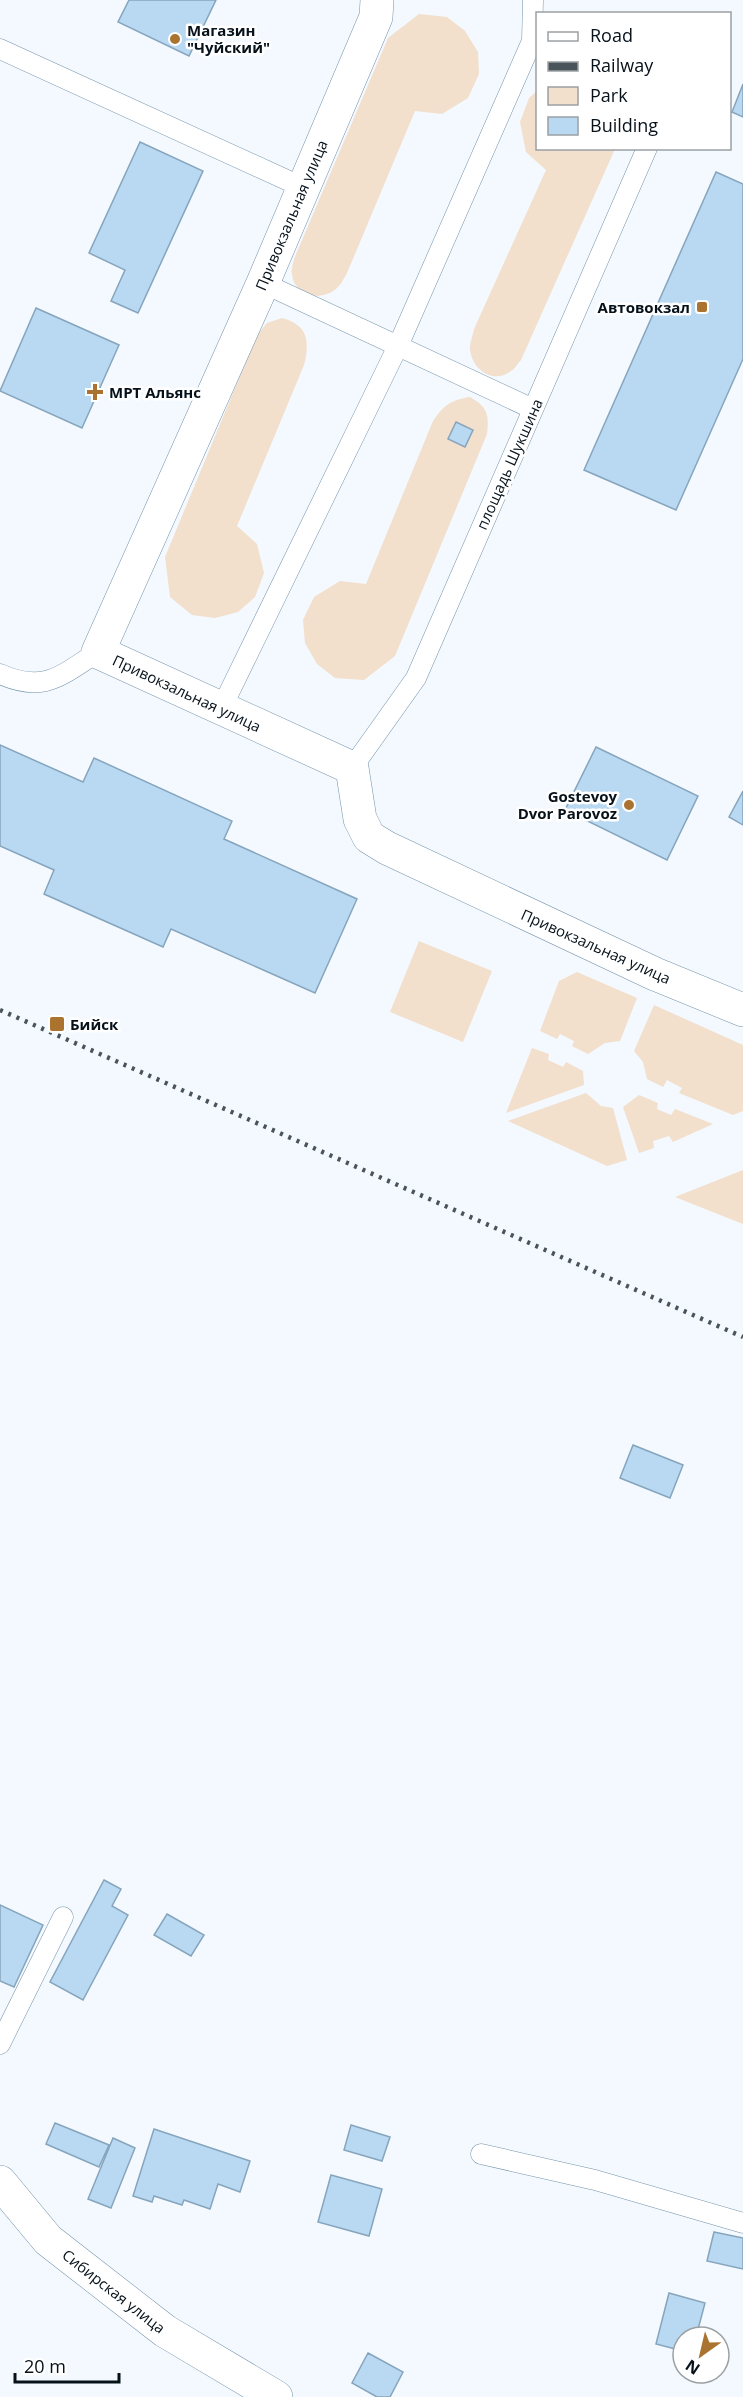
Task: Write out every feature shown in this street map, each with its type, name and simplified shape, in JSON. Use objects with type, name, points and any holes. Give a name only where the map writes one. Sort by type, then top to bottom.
[{"type":"street","name":"Привокзальная улица","points":[[377,0],[376,17],[262,283],[98,652],[352,768],[360,819],[369,837],[387,848],[655,974],[743,1010]]},
{"type":"street","name":"Сибирская улица","points":[[0,2182],[48,2240],[165,2331],[276,2397]]},
{"type":"lane","points":[[221,709],[398,346],[535,42],[533,0]]},
{"type":"lane","points":[[0,50],[302,187]]},
{"type":"lane","name":"площадь Шукшина","points":[[352,768],[416,678],[645,150]]},
{"type":"lane","points":[[262,283],[533,409]]},
{"type":"lane","points":[[0,674],[18,682],[42,683],[59,676],[98,652]]},
{"type":"lane","points":[[0,2044],[63,1917]]},
{"type":"lane","points":[[481,2154],[595,2180],[743,2223]]},
{"type":"green space","points":[[419,14],[447,17],[465,31],[478,52],[479,74],[468,98],[442,114],[415,111],[344,279],[330,293],[309,295],[297,287],[294,281],[292,271],[294,259],[388,38]]},
{"type":"green space","points":[[536,92],[536,150],[615,150],[521,360],[512,370],[497,376],[484,373],[474,362],[470,343],[474,329],[546,170],[526,152],[520,122],[529,98]]},
{"type":"green space","points":[[282,318],[297,325],[305,335],[307,349],[304,365],[237,526],[257,544],[264,573],[255,597],[238,612],[215,618],[192,615],[170,597],[165,557],[257,335],[267,323]]},
{"type":"green space","points":[[470,397],[481,404],[486,412],[487,434],[395,656],[364,680],[335,678],[317,664],[305,643],[303,620],[314,597],[340,581],[366,584],[433,421],[449,404]]},
{"type":"green space","points":[[419,941],[492,971],[463,1042],[390,1012]]},
{"type":"green space","points":[[577,972],[637,998],[620,1041],[605,1043],[588,1054],[572,1046],[574,1041],[560,1034],[557,1039],[540,1031],[559,981]]},
{"type":"green space","points":[[654,1005],[743,1045],[743,1111],[733,1115],[679,1093],[682,1088],[667,1080],[663,1087],[647,1079],[643,1062],[634,1051]]},
{"type":"green space","points":[[532,1048],[549,1054],[548,1060],[563,1067],[566,1062],[583,1071],[584,1085],[506,1113]]},
{"type":"green space","points":[[586,1093],[601,1106],[613,1108],[627,1160],[607,1166],[508,1121]]},
{"type":"green space","points":[[639,1095],[658,1103],[657,1109],[671,1115],[675,1109],[713,1124],[673,1142],[669,1136],[653,1141],[654,1148],[639,1153],[623,1107]]},
{"type":"green space","points":[[743,1170],[743,1224],[675,1197]]},
{"type":"building","name":"Магазин \"Чуйский\"","points":[[129,0],[216,0],[189,56],[118,22]]},
{"type":"building","points":[[743,84],[743,117],[732,112]]},
{"type":"building","points":[[140,142],[203,171],[138,313],[111,301],[125,270],[89,253]]},
{"type":"building","points":[[716,172],[743,184],[743,359],[676,510],[584,470]]},
{"type":"building","points":[[36,308],[119,345],[82,428],[0,391]]},
{"type":"building","points":[[456,422],[473,430],[465,447],[448,439]]},
{"type":"building","points":[[0,745],[83,782],[94,758],[232,821],[224,839],[357,899],[315,993],[171,929],[163,947],[44,894],[54,870],[0,846]]},
{"type":"building","points":[[596,747],[698,796],[667,860],[565,810]]},
{"type":"building","points":[[743,791],[743,825],[729,817]]},
{"type":"building","points":[[633,1445],[683,1465],[670,1498],[620,1478]]},
{"type":"building","points":[[104,1880],[121,1889],[112,1906],[128,1915],[83,2000],[50,1982]]},
{"type":"building","points":[[0,1905],[43,1925],[14,1987],[0,1981]]},
{"type":"building","points":[[167,1914],[204,1935],[191,1956],[154,1935]]},
{"type":"building","points":[[55,2123],[109,2145],[99,2167],[46,2144]]},
{"type":"building","points":[[351,2125],[390,2137],[382,2161],[344,2150]]},
{"type":"building","points":[[154,2129],[250,2161],[240,2192],[218,2184],[210,2209],[184,2200],[182,2205],[154,2196],[152,2202],[133,2196]]},
{"type":"building","points":[[113,2138],[135,2148],[111,2208],[88,2199]]},
{"type":"building","points":[[331,2175],[382,2189],[369,2236],[318,2222]]},
{"type":"building","points":[[714,2232],[743,2238],[743,2269],[707,2261]]},
{"type":"building","points":[[669,2293],[705,2303],[699,2325],[671,2325],[671,2348],[656,2344]]},
{"type":"building","points":[[368,2353],[403,2372],[390,2397],[377,2397],[352,2383]]},
{"type":"railway","points":[[0,1010],[743,1337]]},
{"type":"place","name":"Магазин \"Чуйский\"","points":[[175,39]]},
{"type":"place","name":"Автовокзал","points":[[702,307]]},
{"type":"place","name":"МРТ Альянс","points":[[95,392]]},
{"type":"place","name":"Gostevoy Dvor Parovoz","points":[[629,805]]},
{"type":"place","name":"Бийск","points":[[57,1024]]}]
